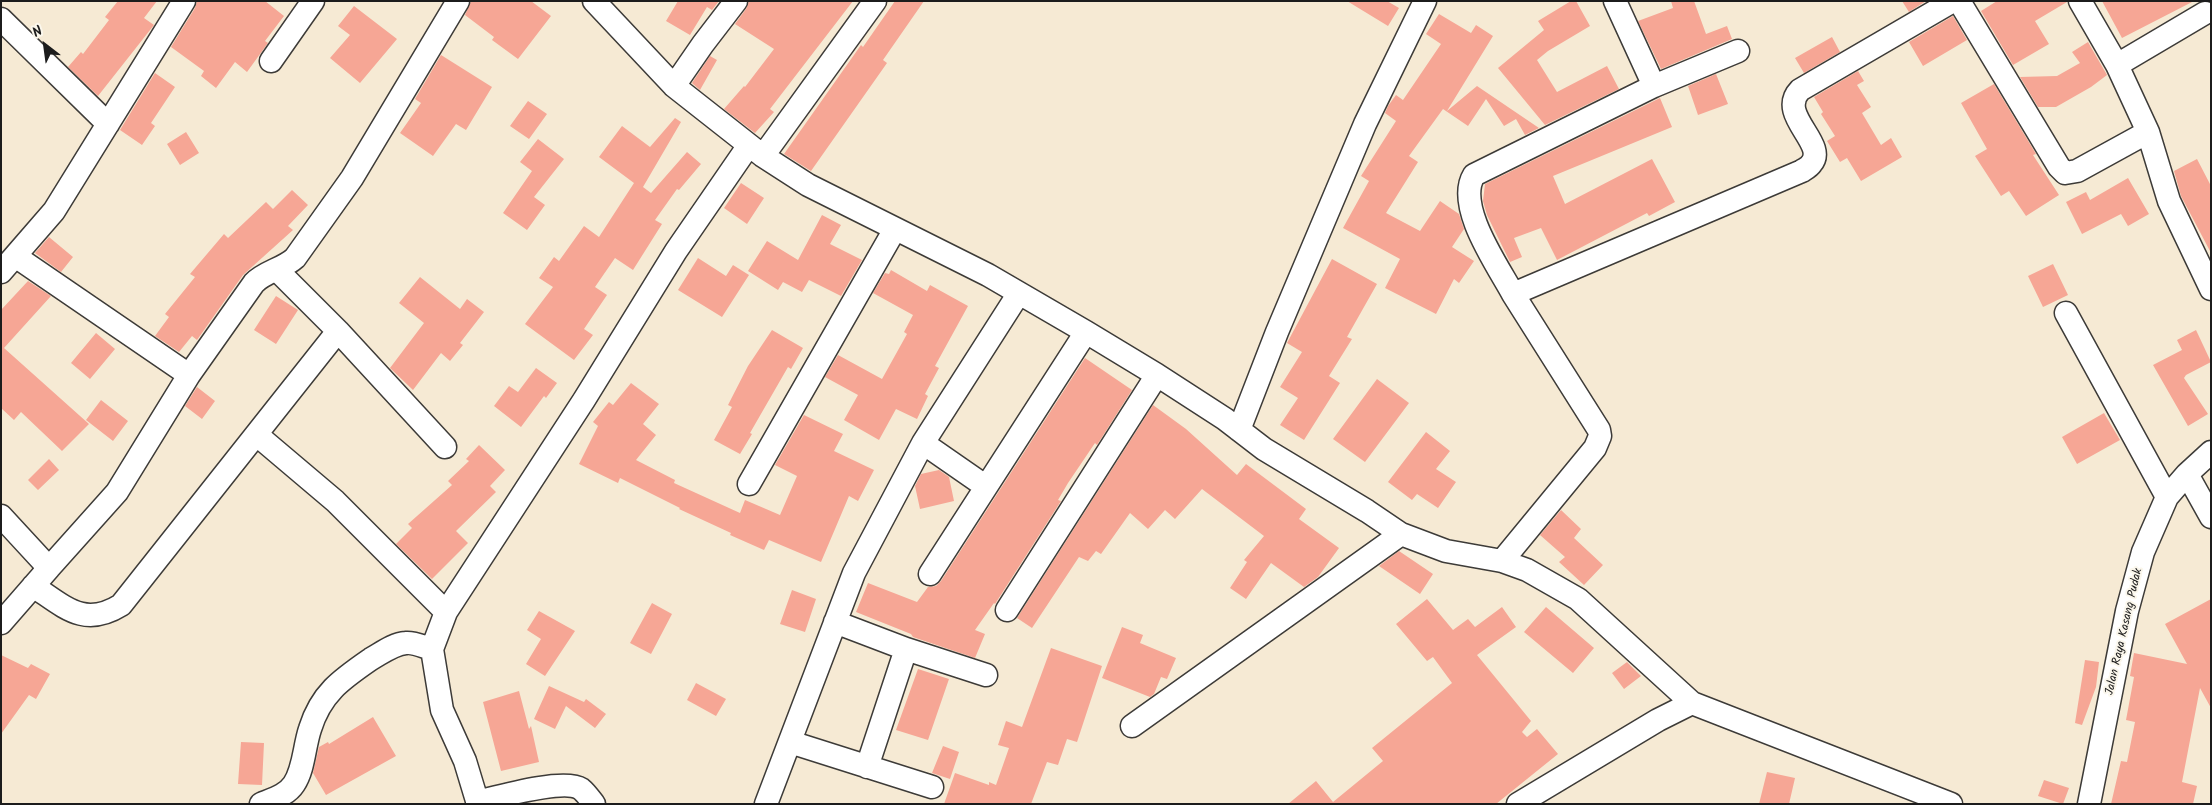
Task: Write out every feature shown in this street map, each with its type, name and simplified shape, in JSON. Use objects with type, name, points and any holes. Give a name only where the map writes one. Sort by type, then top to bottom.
[{"type":"street","points":[[184,1],[54,211],[8,264],[190,376]]},
{"type":"street","points":[[271,61],[313,1]]},
{"type":"street","points":[[1,623],[117,492],[190,376],[254,283],[285,266],[295,258],[352,178],[458,1]]},
{"type":"street","points":[[594,1],[674,86],[756,151],[808,185],[988,275],[1086,332],[1226,419],[1264,449],[1367,511],[1401,534],[1446,551],[1502,561],[1527,570],[1578,599],[1692,703],[1951,804]]},
{"type":"street","points":[[674,86],[736,1]]},
{"type":"street","points":[[594,804],[580,789],[563,786],[550,786],[478,803],[465,761],[442,710],[432,649],[446,612],[584,400],[676,251],[875,1]]},
{"type":"street","points":[[1239,430],[1277,332],[1365,124],[1425,1]]},
{"type":"street","points":[[1615,1],[1654,86]]},
{"type":"street","points":[[1513,294],[1802,171],[1812,163],[1815,156],[1814,148],[1796,116],[1793,102],[1800,90],[1953,1]]},
{"type":"street","points":[[1959,1],[2059,167],[2065,173],[2077,171],[2148,132]]},
{"type":"street","points":[[2080,1],[2117,65],[2148,132],[2169,201],[2211,289]]},
{"type":"street","points":[[2117,65],[2205,14]]},
{"type":"street","points":[[1,19],[108,124]]},
{"type":"street","points":[[1502,561],[1595,448],[1600,436],[1484,244],[1469,202],[1468,188],[1474,175],[1654,86],[1738,51]]},
{"type":"street","points":[[749,484],[895,230]]},
{"type":"street","points":[[277,270],[338,331],[445,447]]},
{"type":"street","points":[[766,804],[854,573],[923,443],[1019,293]]},
{"type":"street","points":[[2066,313],[2167,497]]},
{"type":"street","points":[[33,586],[78,613],[95,616],[107,613],[121,605],[338,331]]},
{"type":"street","points":[[930,574],[1086,332]]},
{"type":"street","points":[[1007,610],[1157,375]]},
{"type":"street","points":[[257,435],[336,501],[446,612]]},
{"type":"street","points":[[923,443],[985,486]]},
{"type":"street","name":"Jalan Raya Kasang Pudak","points":[[2089,804],[2127,611],[2143,552],[2167,497],[2187,474],[2211,452]]},
{"type":"street","points":[[2187,474],[2211,517]]},
{"type":"street","points":[[1,516],[49,568]]},
{"type":"street","points":[[1132,726],[1401,534]]},
{"type":"street","points":[[835,622],[906,649],[986,674]]},
{"type":"street","points":[[261,804],[289,790],[295,782],[316,712],[339,682],[348,674],[399,644],[408,643],[432,649]]},
{"type":"street","points":[[867,767],[906,649]]},
{"type":"street","points":[[1518,804],[1658,720],[1692,703]]},
{"type":"street","points":[[790,742],[932,787]]},
{"type":"building","points":[[118,1],[157,1],[144,18],[154,25],[98,96],[68,67],[81,52],[83,54],[109,20],[105,17]]},
{"type":"building","points":[[197,1],[265,1],[284,16],[265,41],[268,43],[247,72],[235,62],[216,88],[201,76],[204,71],[171,47],[195,8]]},
{"type":"building","points":[[471,1],[531,1],[551,16],[518,59],[492,40],[494,37],[465,15]]},
{"type":"building","points":[[678,1],[719,1],[712,10],[707,7],[690,35],[666,21]]},
{"type":"building","points":[[749,1],[853,1],[770,109],[774,112],[755,133],[724,109],[745,87],[774,49],[735,24],[746,9]]},
{"type":"building","points":[[895,1],[924,1],[883,60],[887,63],[811,171],[784,154],[861,45],[863,47]]},
{"type":"building","points":[[1347,1],[1387,1],[1399,8],[1388,26]]},
{"type":"building","points":[[1571,1],[1576,1],[1590,26],[1548,51],[1537,60],[1557,92],[1607,66],[1619,89],[1545,125],[1498,68],[1544,30],[1538,21]]},
{"type":"building","points":[[1671,1],[1694,1],[1706,34],[1727,26],[1732,39],[1661,69],[1638,21],[1673,8]]},
{"type":"building","points":[[1902,1],[1926,1],[1909,12]]},
{"type":"building","points":[[1997,1],[2067,2],[2035,21],[2049,44],[2013,65],[1981,11]]},
{"type":"building","points":[[2102,1],[2194,1],[2122,38]]},
{"type":"building","points":[[354,6],[397,39],[360,83],[330,58],[350,35],[338,26]]},
{"type":"building","points":[[1439,14],[1471,33],[1476,25],[1493,36],[1447,111],[1477,86],[1539,128],[1525,135],[1516,119],[1504,126],[1486,99],[1468,126],[1443,109],[1409,156],[1418,162],[1386,213],[1420,231],[1440,201],[1459,214],[1464,229],[1452,247],[1474,261],[1459,283],[1454,279],[1436,314],[1385,288],[1400,259],[1343,228],[1369,181],[1361,176],[1396,121],[1385,113],[1388,106],[1396,95],[1403,100],[1441,44],[1426,34]]},
{"type":"building","points":[[1953,16],[1967,40],[1923,66],[1909,42]]},
{"type":"building","points":[[1832,37],[1840,52],[1804,73],[1795,58]]},
{"type":"building","points":[[2088,42],[2107,75],[2091,87],[2056,107],[2038,107],[2020,77],[2057,76],[2080,63],[2072,52]]},
{"type":"building","points":[[441,55],[492,87],[466,130],[456,124],[433,156],[400,133],[421,103],[415,99]]},
{"type":"building","points":[[710,56],[717,60],[700,90],[692,83]]},
{"type":"building","points":[[1858,71],[1864,81],[1857,85],[1871,107],[1862,113],[1881,145],[1891,138],[1902,157],[1861,181],[1847,158],[1840,162],[1827,141],[1835,136],[1821,114],[1823,112],[1814,97]]},
{"type":"building","points":[[155,73],[175,87],[151,123],[155,126],[142,145],[120,130]]},
{"type":"building","points":[[1716,74],[1728,104],[1698,115],[1688,86]]},
{"type":"building","points":[[1994,84],[2036,154],[2033,155],[2059,195],[2026,216],[2009,191],[2001,196],[1975,156],[1987,149],[1961,103]]},
{"type":"building","points":[[1660,98],[1672,127],[1553,176],[1565,204],[1652,159],[1675,202],[1649,216],[1647,213],[1557,260],[1541,228],[1514,238],[1522,257],[1510,262],[1487,215],[1483,201],[1485,184]]},
{"type":"building","points":[[528,101],[547,114],[529,139],[510,126]]},
{"type":"building","points":[[675,118],[681,122],[643,187],[651,193],[687,152],[701,164],[679,190],[677,189],[655,220],[662,224],[633,270],[615,258],[595,287],[607,295],[584,329],[593,335],[574,360],[525,324],[553,287],[539,278],[554,257],[559,261],[584,226],[599,237],[634,183],[599,157],[622,126],[650,147]]},
{"type":"building","points":[[186,132],[199,153],[180,165],[167,144]]},
{"type":"building","points":[[538,139],[564,159],[534,197],[545,205],[527,230],[503,213],[532,171],[520,162]]},
{"type":"building","points":[[2197,159],[2211,186],[2211,253],[2181,196],[2174,171]]},
{"type":"building","points":[[2128,178],[2149,214],[2128,226],[2121,214],[2082,234],[2066,202],[2086,192],[2090,200]]},
{"type":"building","points":[[741,183],[764,198],[747,224],[724,208]]},
{"type":"building","points":[[292,190],[308,205],[288,226],[293,230],[243,275],[197,340],[192,336],[179,352],[155,336],[169,317],[165,314],[195,277],[190,274],[224,234],[228,238],[266,202],[273,209]]},
{"type":"building","points":[[822,215],[841,225],[830,244],[862,260],[841,296],[809,280],[802,292],[783,282],[778,290],[748,271],[767,241],[798,260]]},
{"type":"building","points":[[49,237],[73,257],[61,272],[35,253]]},
{"type":"building","points":[[698,258],[726,276],[733,265],[749,275],[722,317],[678,290]]},
{"type":"building","points":[[1332,259],[1377,284],[1347,337],[1352,339],[1329,376],[1340,383],[1304,440],[1280,425],[1298,398],[1280,387],[1302,352],[1287,343]]},
{"type":"building","points":[[2053,264],[2068,295],[2043,307],[2028,276]]},
{"type":"building","points":[[891,270],[927,291],[930,285],[968,306],[935,366],[939,368],[925,394],[928,396],[917,419],[896,409],[879,440],[844,420],[858,395],[825,377],[838,355],[882,379],[907,334],[904,332],[913,315],[873,293],[885,273],[889,274]]},
{"type":"building","points":[[420,277],[460,309],[467,299],[484,312],[460,343],[463,345],[450,361],[441,353],[413,390],[390,368],[424,323],[399,303]]},
{"type":"building","points":[[28,281],[51,296],[4,348],[89,424],[62,451],[21,412],[14,420],[1,408],[1,310]]},
{"type":"building","points":[[276,296],[298,310],[276,344],[254,330]]},
{"type":"building","points":[[772,330],[803,348],[791,369],[788,367],[740,454],[714,440],[732,407],[728,405],[748,366]]},
{"type":"building","points":[[2196,330],[2211,362],[2186,375],[2184,378],[2208,414],[2188,426],[2153,365],[2182,350],[2177,340]]},
{"type":"building","points":[[96,333],[115,349],[90,379],[71,363]]},
{"type":"building","points":[[1085,358],[1132,390],[1097,445],[1095,443],[1068,483],[1058,500],[1061,501],[995,604],[975,630],[985,634],[975,658],[913,637],[911,634],[856,612],[868,583],[917,602],[928,587],[936,586],[941,581]]},
{"type":"building","points":[[536,368],[557,383],[546,398],[544,396],[521,427],[494,406],[509,386],[518,392]]},
{"type":"building","points":[[1377,379],[1409,403],[1365,462],[1333,439]]},
{"type":"building","points":[[631,383],[659,404],[643,424],[656,435],[636,460],[675,480],[674,483],[740,513],[745,500],[780,515],[797,476],[775,465],[804,415],[843,434],[834,451],[874,470],[858,501],[849,496],[821,562],[769,540],[764,550],[730,535],[731,533],[679,509],[620,478],[618,483],[579,464],[598,426],[593,422],[609,402],[613,405]]},
{"type":"building","points":[[197,387],[215,401],[202,419],[185,406]]},
{"type":"building","points":[[101,400],[128,421],[113,441],[86,420]]},
{"type":"building","points":[[1153,405],[1186,429],[1237,475],[1246,464],[1306,509],[1299,519],[1339,548],[1318,577],[1304,587],[1271,563],[1246,599],[1230,588],[1247,562],[1244,560],[1264,536],[1202,489],[1175,519],[1165,510],[1148,529],[1130,513],[1101,554],[1096,551],[1088,561],[1079,557],[1032,628],[1017,618]]},
{"type":"building","points":[[2104,413],[2120,440],[2077,464],[2062,437]]},
{"type":"building","points":[[1426,432],[1450,451],[1436,469],[1456,482],[1438,508],[1417,494],[1412,500],[1388,482]]},
{"type":"building","points":[[479,445],[505,470],[490,486],[496,492],[456,531],[468,543],[432,579],[396,544],[412,528],[408,524],[452,485],[448,481],[469,461],[466,459]]},
{"type":"building","points":[[49,459],[59,470],[38,490],[28,480]]},
{"type":"building","points":[[939,470],[949,477],[954,501],[920,509],[915,486],[921,474]]},
{"type":"building","points":[[1561,510],[1581,529],[1574,538],[1603,565],[1584,585],[1559,562],[1565,557],[1540,535]]},
{"type":"building","points":[[1399,551],[1433,574],[1420,594],[1379,566]]},
{"type":"building","points":[[792,590],[816,599],[805,632],[780,624]]},
{"type":"building","points":[[1427,599],[1453,630],[1468,619],[1475,627],[1502,607],[1516,627],[1477,655],[1531,721],[1522,732],[1527,737],[1537,729],[1558,754],[1496,804],[1288,804],[1316,781],[1333,802],[1383,761],[1372,748],[1452,683],[1433,657],[1427,661],[1396,624]]},
{"type":"building","points":[[2211,599],[2211,708],[2200,688],[2182,782],[2197,786],[2193,804],[2111,804],[2121,761],[2127,762],[2135,722],[2126,720],[2134,677],[2130,676],[2134,653],[2187,664],[2165,624]]},
{"type":"building","points":[[652,603],[672,614],[651,654],[630,643]]},
{"type":"building","points":[[1546,607],[1594,648],[1573,673],[1524,632]]},
{"type":"building","points":[[539,611],[575,631],[545,676],[526,664],[541,639],[527,630]]},
{"type":"building","points":[[1122,627],[1143,635],[1140,643],[1176,658],[1167,679],[1161,677],[1154,694],[1150,697],[1102,678]]},
{"type":"building","points":[[1051,648],[1102,666],[1077,742],[1067,739],[1058,765],[1047,762],[1031,804],[944,804],[955,773],[989,785],[989,782],[996,785],[1009,748],[998,745],[1006,721],[1022,727]]},
{"type":"building","points":[[1,655],[28,668],[31,664],[50,674],[36,699],[29,695],[1,734]]},
{"type":"building","points":[[2085,660],[2099,662],[2096,687],[2082,725],[2075,723]]},
{"type":"building","points":[[1627,662],[1641,676],[1624,689],[1612,673]]},
{"type":"building","points":[[918,669],[949,679],[928,740],[896,730]]},
{"type":"building","points":[[696,683],[726,699],[716,716],[687,700]]},
{"type":"building","points":[[549,686],[584,702],[586,699],[606,714],[595,728],[566,706],[555,729],[534,719]]},
{"type":"building","points":[[519,691],[529,729],[531,726],[539,762],[501,771],[483,702]]},
{"type":"building","points":[[373,717],[396,756],[326,795],[313,773],[319,747],[328,742],[329,744]]},
{"type":"building","points":[[241,742],[264,743],[262,785],[238,784]]},
{"type":"building","points":[[943,746],[959,752],[950,779],[932,773]]},
{"type":"building","points":[[1767,772],[1795,778],[1789,804],[1759,804]]},
{"type":"building","points":[[2044,780],[2069,788],[2063,804],[2038,796]]}]
